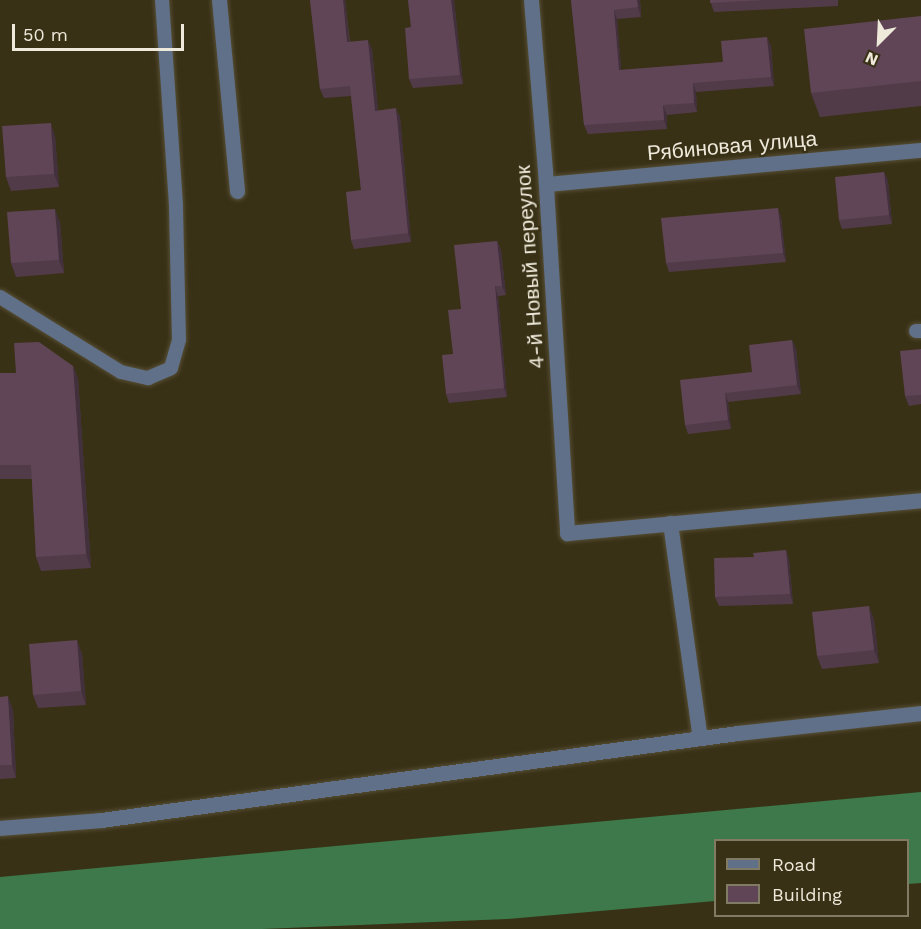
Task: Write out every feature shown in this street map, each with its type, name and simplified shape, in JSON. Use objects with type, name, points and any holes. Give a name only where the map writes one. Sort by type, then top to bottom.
[{"type":"street","points":[[219,0],[237,191]]},
{"type":"street","name":"4-й Новый переулок","points":[[531,0],[546,184],[567,532],[670,523]]},
{"type":"street","name":"Рябиновая улица","points":[[546,184],[921,150]]},
{"type":"street","points":[[699,738],[670,523],[921,500]]},
{"type":"street","points":[[0,828],[101,820],[699,738],[921,713]]},
{"type":"lane","points":[[0,297],[122,372],[148,378],[171,368],[178,340],[176,205],[162,0]]},
{"type":"green space","points":[[921,792],[921,883],[909,884],[909,839],[714,839],[714,901],[507,919],[262,929],[0,929],[0,877]]},
{"type":"building","points":[[310,0],[343,0],[347,42],[368,40],[375,111],[396,108],[408,233],[351,240],[346,192],[361,190],[350,86],[320,89]]},
{"type":"building","points":[[408,0],[451,0],[460,75],[409,79],[405,28],[411,27]]},
{"type":"building","points":[[571,0],[637,0],[638,7],[614,10],[619,70],[723,62],[721,41],[767,37],[771,77],[693,83],[694,103],[663,105],[664,120],[584,125]]},
{"type":"building","points":[[710,0],[766,0],[710,3]]},
{"type":"building","points":[[921,16],[921,81],[811,93],[804,29]]},
{"type":"building","points":[[51,123],[54,174],[6,177],[2,126]]},
{"type":"building","points":[[884,172],[889,215],[839,220],[835,177]]},
{"type":"building","points":[[778,208],[783,253],[666,263],[661,218]]},
{"type":"building","points":[[55,209],[59,260],[11,263],[7,212]]},
{"type":"building","points":[[497,241],[502,286],[495,286],[504,388],[446,394],[442,355],[453,354],[448,310],[461,309],[454,245]]},
{"type":"building","points":[[792,340],[797,385],[725,393],[728,420],[685,425],[680,380],[752,372],[749,345]]},
{"type":"building","points":[[39,342],[73,366],[86,554],[36,557],[31,465],[0,465],[0,373],[16,373],[14,343]]},
{"type":"building","points":[[921,349],[921,395],[905,396],[900,351]]},
{"type":"building","points":[[786,550],[790,594],[715,597],[714,558],[754,557],[753,553]]},
{"type":"building","points":[[869,606],[874,650],[817,656],[812,612]]},
{"type":"building","points":[[77,640],[81,691],[33,695],[29,644]]},
{"type":"building","points":[[8,696],[12,765],[0,765],[0,697]]}]
